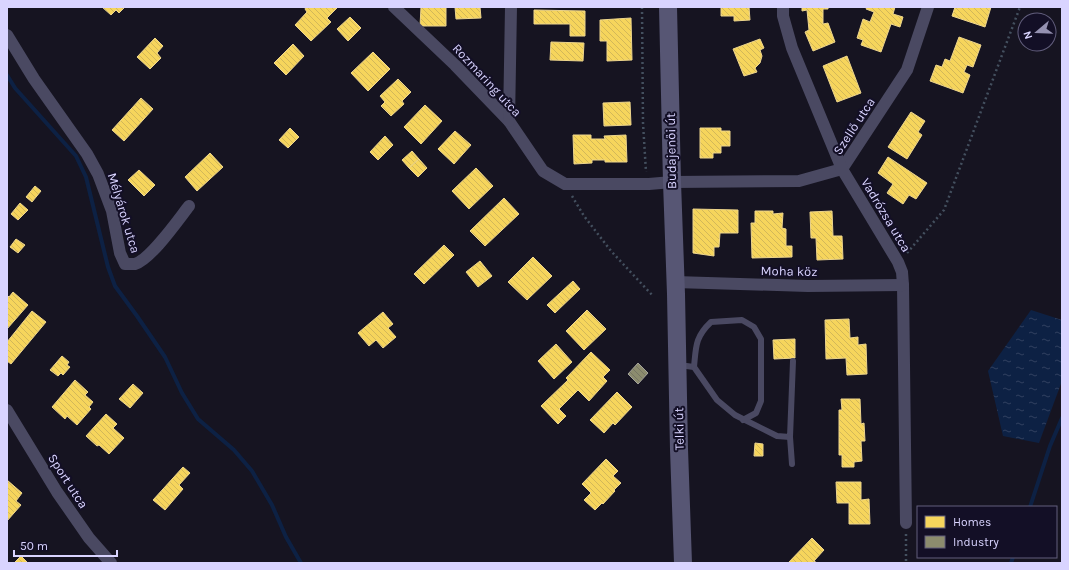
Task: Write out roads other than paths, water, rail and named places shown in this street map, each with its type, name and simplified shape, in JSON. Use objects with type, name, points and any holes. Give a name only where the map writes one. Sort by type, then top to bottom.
[{"type":"main road","name":"Budajenői út","points":[[668,7],[676,288]]},
{"type":"main road","name":"Telki út","points":[[676,288],[686,366],[683,563]]},
{"type":"street","name":"Rozmaring utca","points":[[394,7],[456,65],[509,121],[543,171],[564,184],[650,184],[672,182]]},
{"type":"street","points":[[509,121],[511,7]]},
{"type":"street","name":"Vadrózsa utca","points":[[783,7],[792,48],[842,169],[898,262],[902,272],[906,523]]},
{"type":"street","name":"Szellő utca","points":[[672,182],[799,181],[842,169],[908,70],[928,7]]},
{"type":"street","name":"Mélyárok utca","points":[[7,35],[34,79],[87,154],[98,174],[112,211],[120,253],[125,264],[134,264],[143,259],[161,241],[189,206]]},
{"type":"street","name":"Moha köz","points":[[676,288],[903,285]]},
{"type":"street","name":"Sport utca","points":[[7,410],[57,492],[89,538],[111,563]]},
{"type":"lane","points":[[743,420],[756,412],[761,400],[761,339],[754,327],[742,320],[711,322],[702,330],[686,366],[717,400],[735,415],[743,420],[777,436],[790,436]]},
{"type":"lane","points":[[792,464],[790,436],[793,361]]},
{"type":"water","points":[[1031,310],[1062,320],[1062,381],[1039,443],[1003,436],[988,371]]},
{"type":"waterway","points":[[7,75],[15,88],[76,156],[86,177],[108,267],[115,286],[165,357],[182,393],[198,419],[234,450],[252,471],[272,505],[286,537],[301,563]]},
{"type":"waterway","points":[[1030,506],[1050,446],[1062,418]]},
{"type":"waterway","points":[[1011,563],[1013,558]]}]
